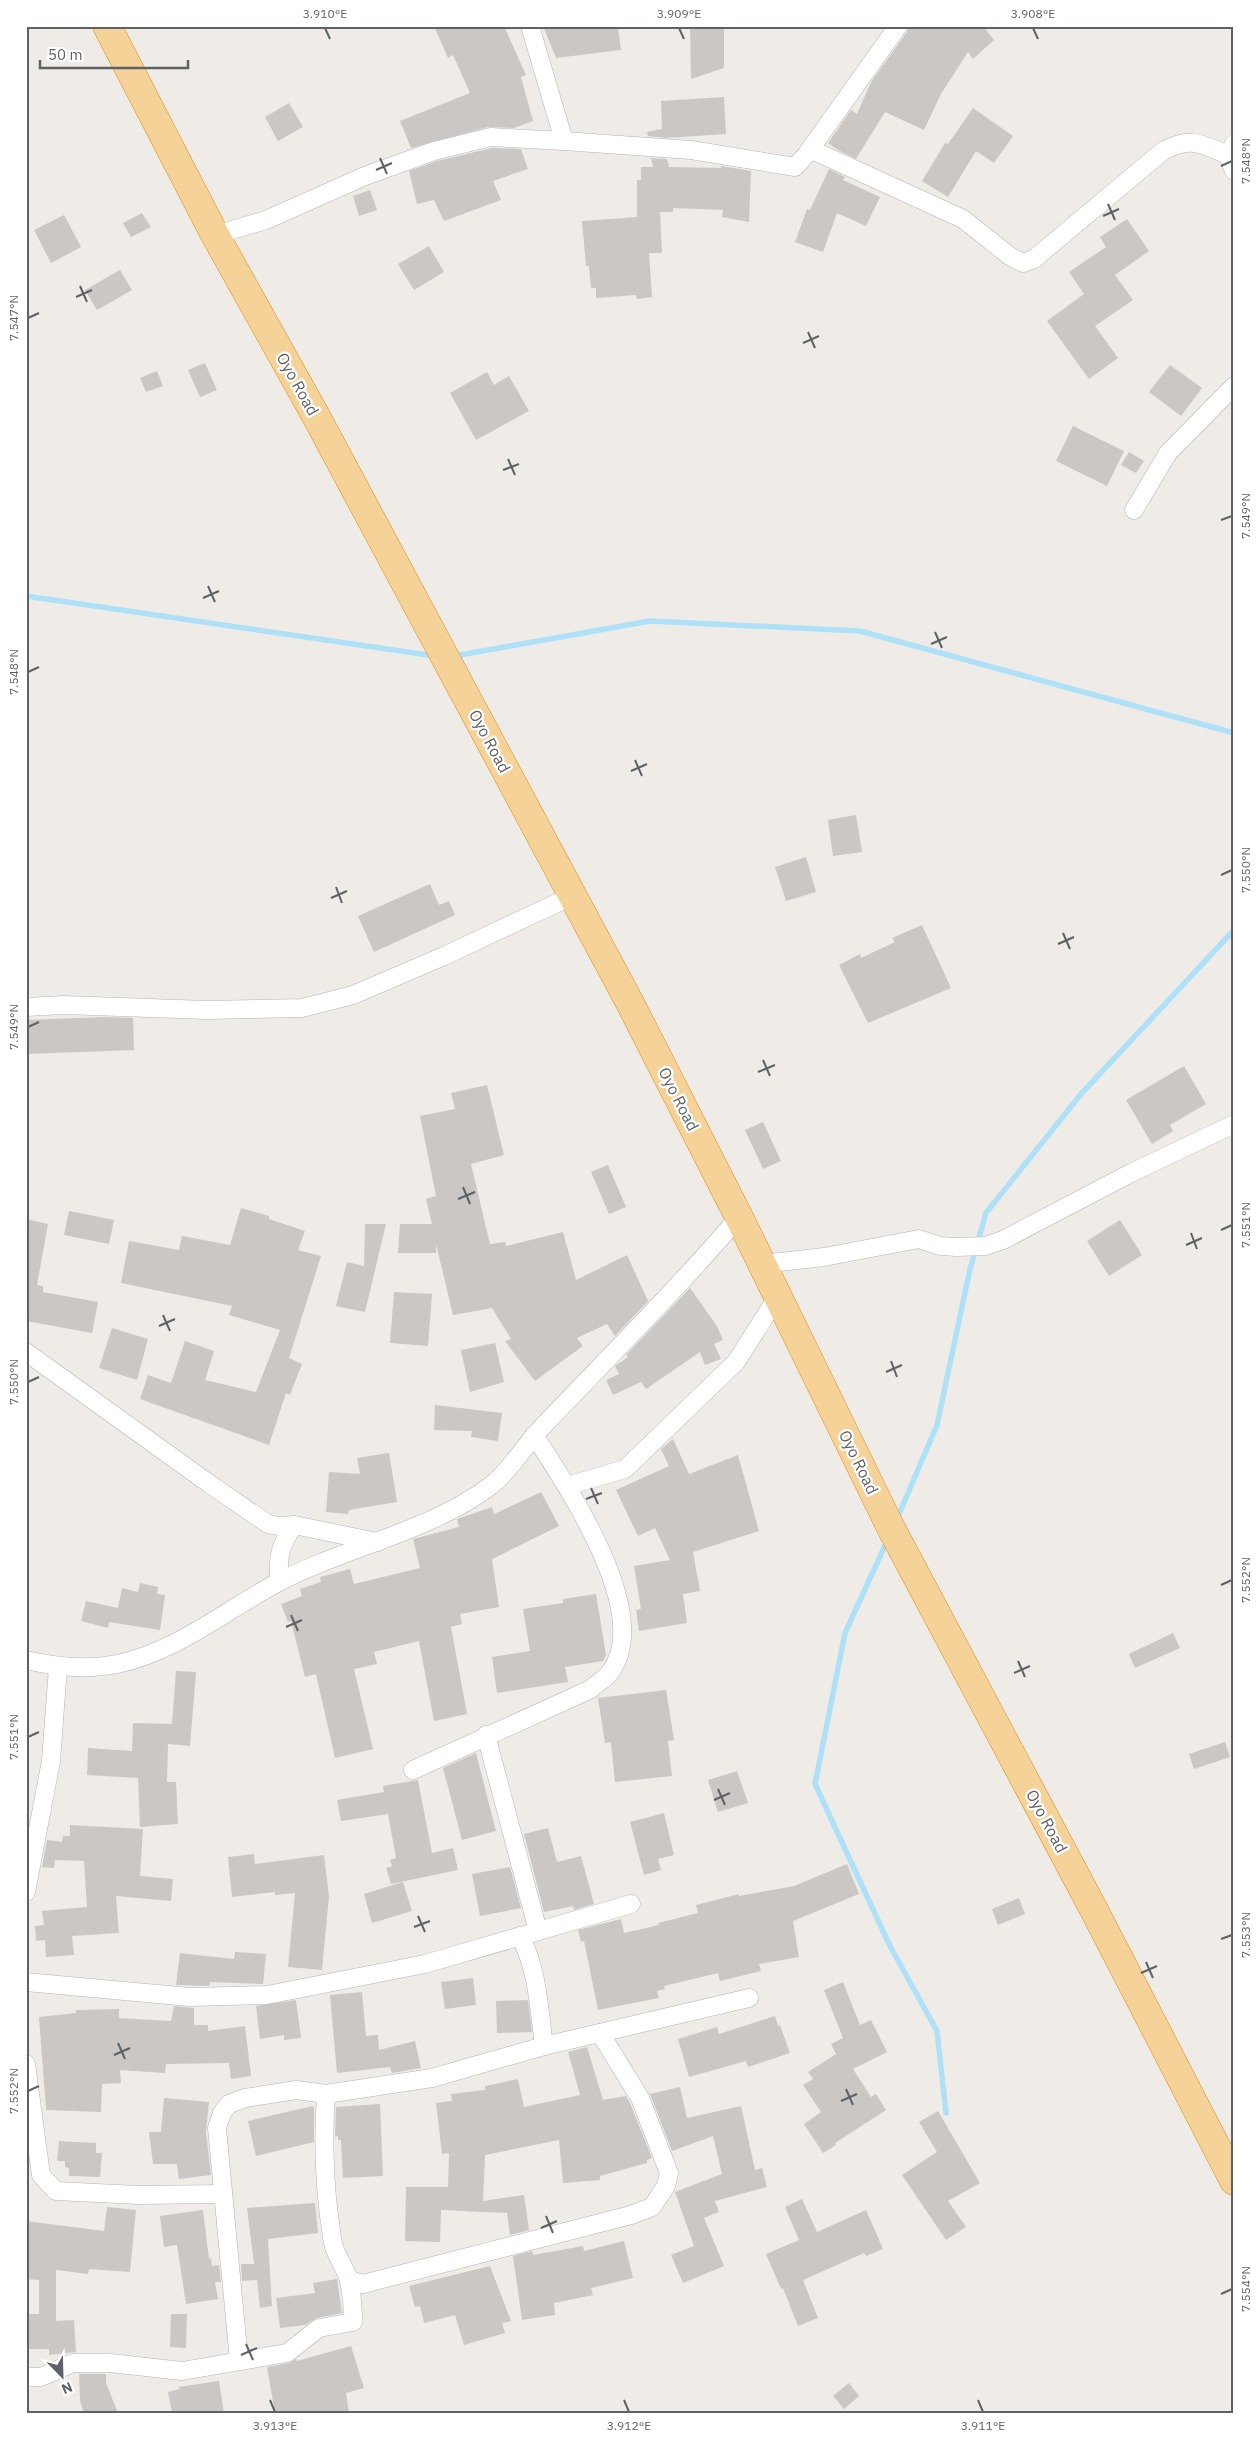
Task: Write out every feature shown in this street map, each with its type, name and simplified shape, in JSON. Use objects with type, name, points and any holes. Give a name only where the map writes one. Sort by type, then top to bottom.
[{"type":"highway","name":"Oyo Road","points":[[107,26],[215,235],[331,444],[630,1003],[739,1217],[892,1530],[1089,1901],[1234,2181]]},
{"type":"street","points":[[530,26],[564,141]]},
{"type":"street","points":[[215,235],[266,220],[366,176],[434,151],[490,137],[691,150],[795,167],[898,26]]},
{"type":"street","points":[[810,149],[963,219],[1011,257],[1023,263],[1034,259],[1163,150],[1179,142],[1194,141],[1232,157]]},
{"type":"street","points":[[1134,510],[1168,453],[1234,386]]},
{"type":"street","points":[[26,1006],[63,1005],[207,1010],[302,1008],[353,995],[444,956],[572,896]]},
{"type":"street","points":[[762,1264],[824,1257],[919,1239],[940,1246],[985,1246],[1003,1240],[1131,1173],[1234,1124]]},
{"type":"street","points":[[26,1660],[58,1667],[117,1664],[145,1655],[188,1635],[279,1582],[443,1513],[492,1486],[534,1435],[685,1279],[739,1217]]},
{"type":"street","points":[[567,1486],[625,1469],[736,1362],[778,1296]]},
{"type":"street","points":[[26,1352],[268,1524],[278,1526],[294,1525],[377,1542]]},
{"type":"street","points":[[413,1770],[591,1688],[611,1671],[622,1646],[621,1618],[612,1581],[599,1544],[567,1486],[534,1435]]},
{"type":"street","points":[[279,1582],[278,1554],[282,1543],[294,1525]]},
{"type":"street","points":[[26,1892],[51,1761],[58,1667]]},
{"type":"street","points":[[486,1735],[538,1931]]},
{"type":"street","points":[[26,1982],[190,1997],[267,1995],[425,1964],[631,1904]]},
{"type":"street","points":[[520,1936],[529,1952],[536,1978],[544,2046]]},
{"type":"street","points":[[239,2361],[217,2128],[222,2113],[229,2104],[272,2092],[296,2090],[326,2094],[432,2078],[544,2046],[749,1998]]},
{"type":"street","points":[[349,2280],[363,2284],[631,2215],[652,2207],[666,2186],[669,2173],[640,2098],[600,2033]]},
{"type":"street","points":[[26,2064],[41,2175],[56,2191],[138,2195],[223,2194]]},
{"type":"street","points":[[26,2377],[41,2377],[73,2363],[110,2363],[182,2372],[287,2353],[318,2328],[353,2322],[353,2300],[350,2294],[349,2280],[333,2246],[326,2187],[323,2137],[326,2094]]},
{"type":"building","points":[[434,26],[504,26],[526,75],[521,77],[533,121],[514,128],[488,127],[411,148],[400,121],[470,93],[453,55],[448,58]]},
{"type":"building","points":[[543,26],[618,26],[621,50],[556,58]]},
{"type":"building","points":[[690,26],[724,26],[724,68],[691,79]]},
{"type":"building","points":[[909,26],[983,26],[994,40],[973,59],[968,52],[941,94],[924,130],[885,112],[856,159],[828,143],[851,110],[857,114],[871,82],[907,32]]},
{"type":"building","points":[[724,97],[726,134],[666,138],[648,136],[647,132],[662,129],[661,101]]},
{"type":"building","points":[[289,103],[303,127],[278,141],[265,117]]},
{"type":"building","points":[[973,108],[1013,136],[994,163],[976,151],[948,197],[922,181],[945,143],[948,144]]},
{"type":"building","points":[[492,148],[521,149],[528,169],[493,181],[501,200],[444,221],[434,200],[417,204],[409,171],[437,161]]},
{"type":"building","points":[[651,158],[667,159],[669,167],[721,168],[721,166],[751,171],[749,222],[722,217],[723,210],[673,208],[673,212],[660,212],[662,253],[649,253],[652,297],[637,299],[636,295],[596,298],[596,288],[591,288],[589,266],[586,266],[582,221],[637,217],[637,180],[641,180],[641,167],[653,167]]},
{"type":"building","points":[[829,169],[845,177],[843,180],[880,197],[866,226],[837,213],[823,252],[795,242],[807,209],[810,210]]},
{"type":"building","points":[[370,190],[377,210],[359,216],[353,196]]},
{"type":"building","points":[[142,213],[151,227],[131,237],[123,223]]},
{"type":"building","points":[[64,215],[81,247],[51,263],[34,230]]},
{"type":"building","points":[[1127,219],[1149,251],[1115,275],[1133,300],[1095,326],[1118,358],[1089,379],[1047,321],[1084,294],[1069,272],[1106,247],[1100,237]]},
{"type":"building","points":[[429,246],[444,272],[414,290],[398,264]]},
{"type":"building","points":[[120,270],[132,290],[97,310],[85,290]]},
{"type":"building","points":[[205,363],[217,390],[200,397],[188,370]]},
{"type":"building","points":[[1170,365],[1202,388],[1181,416],[1149,392]]},
{"type":"building","points":[[157,371],[163,386],[146,392],[140,378]]},
{"type":"building","points":[[487,372],[494,385],[509,376],[529,411],[476,440],[450,393]]},
{"type":"building","points":[[1073,426],[1124,451],[1107,486],[1056,461]]},
{"type":"building","points":[[1129,452],[1144,461],[1136,473],[1121,465]]},
{"type":"building","points":[[856,815],[862,852],[833,856],[828,820]]},
{"type":"building","points":[[806,857],[816,892],[786,901],[775,867]]},
{"type":"building","points":[[430,884],[439,905],[449,901],[455,915],[374,952],[358,916]]},
{"type":"building","points":[[922,925],[951,988],[868,1023],[839,965],[860,954],[861,958],[895,942],[892,938]]},
{"type":"building","points":[[105,1017],[133,1018],[134,1050],[26,1054],[26,1020]]},
{"type":"building","points":[[1184,1066],[1206,1104],[1170,1125],[1173,1131],[1152,1144],[1126,1100]]},
{"type":"building","points":[[487,1085],[504,1155],[471,1164],[490,1244],[505,1242],[506,1246],[563,1232],[576,1280],[627,1255],[648,1301],[615,1336],[607,1324],[577,1338],[583,1346],[535,1381],[505,1341],[511,1339],[492,1308],[453,1315],[436,1244],[436,1253],[398,1253],[400,1224],[432,1224],[426,1199],[436,1196],[420,1116],[455,1109],[451,1093]]},
{"type":"building","points":[[763,1122],[781,1161],[763,1169],[745,1130]]},
{"type":"building","points":[[608,1165],[626,1207],[609,1214],[591,1172]]},
{"type":"building","points":[[241,1208],[269,1216],[269,1219],[305,1231],[298,1250],[321,1256],[289,1358],[302,1364],[290,1395],[286,1393],[269,1445],[140,1399],[148,1375],[171,1383],[185,1341],[214,1351],[205,1380],[256,1392],[280,1330],[229,1315],[232,1306],[121,1283],[129,1241],[179,1250],[182,1236],[230,1245]]},
{"type":"building","points":[[69,1211],[114,1220],[109,1244],[64,1235]]},
{"type":"building","points":[[26,1219],[48,1224],[37,1285],[43,1286],[43,1292],[98,1302],[92,1333],[26,1321]]},
{"type":"building","points":[[1120,1220],[1142,1255],[1109,1276],[1087,1241]]},
{"type":"building","points":[[365,1224],[386,1224],[365,1312],[336,1306],[347,1262],[364,1266]]},
{"type":"building","points":[[690,1288],[717,1326],[723,1340],[714,1344],[721,1359],[705,1365],[700,1352],[646,1389],[641,1382],[613,1395],[606,1380],[619,1374],[615,1366],[628,1357],[626,1355]]},
{"type":"building","points":[[394,1292],[432,1294],[428,1346],[390,1343]]},
{"type":"building","points":[[112,1328],[148,1339],[137,1380],[99,1368]]},
{"type":"building","points":[[495,1343],[504,1382],[470,1392],[461,1350]]},
{"type":"building","points":[[435,1405],[502,1413],[498,1441],[471,1437],[472,1431],[434,1430]]},
{"type":"building","points":[[673,1439],[689,1474],[738,1455],[759,1531],[693,1552],[700,1591],[683,1594],[687,1623],[639,1631],[636,1610],[641,1609],[634,1566],[670,1560],[655,1528],[638,1536],[616,1490],[669,1466],[661,1449]]},
{"type":"building","points":[[389,1453],[397,1502],[349,1510],[348,1514],[326,1512],[329,1472],[360,1474],[357,1458]]},
{"type":"building","points":[[541,1492],[559,1526],[492,1559],[499,1607],[460,1614],[462,1624],[451,1627],[467,1714],[434,1721],[419,1641],[374,1652],[377,1664],[354,1669],[373,1749],[335,1758],[316,1674],[305,1677],[291,1621],[288,1622],[281,1604],[302,1596],[300,1589],[321,1582],[320,1577],[350,1569],[354,1584],[420,1568],[413,1539],[459,1527],[457,1519],[492,1507],[494,1514]]},
{"type":"building","points":[[140,1583],[158,1587],[157,1594],[165,1595],[160,1630],[109,1622],[108,1628],[81,1621],[86,1601],[118,1608],[122,1588],[138,1592]]},
{"type":"building","points":[[596,1594],[606,1655],[603,1661],[565,1667],[568,1682],[497,1693],[492,1657],[530,1651],[523,1609],[563,1603],[563,1599]]},
{"type":"building","points":[[1173,1633],[1180,1648],[1135,1668],[1129,1654]]},
{"type":"building","points":[[176,1671],[196,1672],[190,1746],[168,1744],[167,1782],[176,1782],[178,1824],[140,1827],[138,1778],[87,1775],[88,1748],[132,1751],[133,1723],[172,1724]]},
{"type":"building","points":[[666,1690],[674,1740],[668,1741],[672,1776],[615,1782],[611,1742],[605,1743],[598,1698]]},
{"type":"building","points":[[1225,1742],[1230,1757],[1194,1769],[1189,1754]]},
{"type":"building","points":[[476,1753],[496,1831],[462,1840],[443,1768]]},
{"type":"building","points":[[737,1771],[748,1803],[718,1812],[708,1780]]},
{"type":"building","points":[[418,1780],[432,1853],[453,1848],[458,1870],[391,1884],[386,1868],[392,1866],[390,1860],[396,1858],[388,1814],[341,1821],[337,1800],[384,1792],[383,1786]]},
{"type":"building","points":[[664,1813],[674,1855],[658,1859],[661,1870],[644,1875],[630,1822]]},
{"type":"building","points":[[70,1825],[143,1829],[140,1876],[173,1879],[171,1901],[116,1896],[119,1933],[72,1936],[74,1955],[46,1957],[45,1940],[36,1941],[35,1926],[44,1925],[42,1911],[87,1907],[84,1861],[55,1860],[54,1868],[42,1867],[47,1840],[62,1842],[63,1836],[70,1836]]},
{"type":"building","points":[[548,1828],[557,1862],[581,1856],[594,1904],[574,1910],[573,1906],[544,1912],[524,1834]]},
{"type":"building","points":[[254,1854],[255,1864],[324,1855],[329,1896],[322,1970],[288,1967],[295,1893],[275,1895],[275,1892],[232,1897],[228,1857]]},
{"type":"building","points":[[847,1864],[859,1894],[793,1921],[799,1957],[759,1964],[761,1971],[720,1981],[718,1973],[664,1986],[665,1989],[657,1991],[659,1998],[598,2010],[584,1941],[581,1942],[578,1930],[621,1919],[624,1933],[659,1925],[658,1923],[698,1913],[696,1905],[739,1894],[739,1896],[794,1886]]},
{"type":"building","points":[[510,1867],[521,1908],[480,1916],[472,1874]]},
{"type":"building","points":[[403,1882],[412,1911],[372,1923],[364,1894]]},
{"type":"building","points":[[1019,1898],[1025,1914],[998,1925],[992,1909]]},
{"type":"building","points":[[235,1952],[266,1954],[263,1984],[210,1982],[209,1986],[176,1985],[180,1953],[234,1959]]},
{"type":"building","points":[[473,1978],[476,2005],[445,2009],[441,1982]]},
{"type":"building","points":[[843,1982],[860,2025],[871,2020],[887,2052],[853,2069],[871,2097],[876,2094],[886,2110],[823,2153],[804,2124],[821,2112],[803,2085],[813,2079],[808,2072],[836,2054],[831,2044],[843,2038],[824,1990]]},
{"type":"building","points":[[362,1992],[366,2036],[378,2035],[379,2050],[415,2041],[421,2068],[392,2073],[390,2067],[337,2073],[330,1995]]},
{"type":"building","points":[[296,2000],[301,2038],[284,2040],[284,2035],[260,2039],[256,2006]]},
{"type":"building","points":[[528,2000],[532,2032],[497,2033],[496,2001]]},
{"type":"building","points":[[174,2006],[194,2008],[194,2025],[208,2025],[208,2031],[245,2026],[251,2076],[231,2079],[229,2063],[166,2064],[165,2073],[120,2070],[121,2083],[102,2084],[101,2112],[46,2110],[39,2017],[76,2013],[76,2010],[119,2009],[119,2018],[171,2021]]},
{"type":"building","points":[[775,2016],[790,2053],[748,2067],[746,2061],[689,2077],[678,2039],[717,2027],[719,2034]]},
{"type":"building","points":[[587,2047],[603,2100],[626,2096],[652,2158],[647,2160],[647,2163],[600,2176],[600,2180],[563,2183],[559,2140],[485,2155],[483,2201],[524,2195],[529,2230],[510,2235],[507,2213],[441,2210],[440,2242],[405,2241],[406,2187],[448,2187],[449,2153],[442,2154],[436,2103],[452,2101],[451,2094],[485,2090],[485,2086],[518,2079],[524,2107],[580,2095],[568,2052]]},
{"type":"building","points":[[680,2087],[687,2118],[741,2106],[755,2170],[762,2168],[767,2187],[715,2201],[719,2212],[704,2218],[724,2266],[683,2283],[671,2255],[694,2246],[675,2192],[722,2174],[713,2136],[672,2151],[650,2094]]},
{"type":"building","points":[[164,2098],[209,2102],[206,2132],[211,2175],[179,2179],[177,2164],[153,2164],[149,2132],[161,2132]]},
{"type":"building","points":[[380,2104],[383,2176],[343,2178],[341,2140],[338,2140],[338,2136],[335,2137],[336,2107]]},
{"type":"building","points":[[313,2106],[314,2142],[256,2156],[248,2121]]},
{"type":"building","points":[[938,2111],[980,2183],[948,2201],[966,2227],[946,2240],[902,2175],[937,2152],[919,2122]]},
{"type":"building","points":[[59,2141],[96,2143],[96,2153],[102,2153],[100,2177],[69,2176],[69,2168],[65,2167],[65,2161],[57,2161]]},
{"type":"building","points":[[802,2199],[817,2232],[866,2210],[883,2249],[866,2256],[864,2253],[803,2280],[818,2318],[798,2326],[783,2288],[781,2289],[766,2254],[799,2240],[785,2207]]},
{"type":"building","points":[[315,2203],[318,2233],[268,2239],[272,2306],[260,2308],[257,2280],[242,2281],[241,2264],[254,2264],[247,2208]]},
{"type":"building","points":[[107,2207],[136,2210],[130,2272],[89,2269],[88,2274],[56,2270],[56,2321],[74,2320],[76,2352],[49,2355],[49,2349],[26,2349],[26,2314],[39,2314],[39,2280],[26,2279],[26,2221],[104,2231]]},
{"type":"building","points":[[203,2210],[209,2259],[211,2258],[212,2266],[219,2265],[221,2282],[215,2282],[218,2299],[186,2304],[177,2245],[164,2247],[160,2216]]},
{"type":"building","points":[[624,2241],[633,2278],[591,2288],[593,2295],[554,2303],[555,2315],[522,2320],[513,2256],[532,2251],[533,2255],[583,2246],[584,2251]]},
{"type":"building","points":[[490,2266],[511,2321],[502,2323],[505,2333],[464,2345],[455,2315],[424,2323],[420,2306],[415,2307],[409,2286]]},
{"type":"building","points":[[337,2279],[342,2313],[317,2318],[305,2325],[280,2328],[276,2298],[315,2293],[313,2283]]},
{"type":"building","points":[[171,2314],[187,2314],[186,2348],[170,2347]]},
{"type":"building","points":[[351,2346],[364,2388],[346,2393],[349,2413],[275,2413],[267,2367]]},
{"type":"building","points":[[79,2374],[106,2374],[106,2383],[118,2413],[84,2413],[80,2401]]},
{"type":"building","points":[[219,2381],[224,2413],[172,2413],[168,2392],[180,2389],[179,2387]]},
{"type":"building","points":[[849,2383],[859,2396],[844,2409],[833,2396]]},
{"type":"waterway","points":[[26,596],[435,656]]},
{"type":"waterway","points":[[454,656],[650,621],[860,631],[1234,733]]},
{"type":"waterway","points":[[897,1519],[937,1425],[970,1269],[986,1213],[1081,1094],[1234,930]]},
{"type":"waterway","points":[[888,1539],[845,1633],[815,1784],[890,1946],[937,2031],[946,2113]]}]
